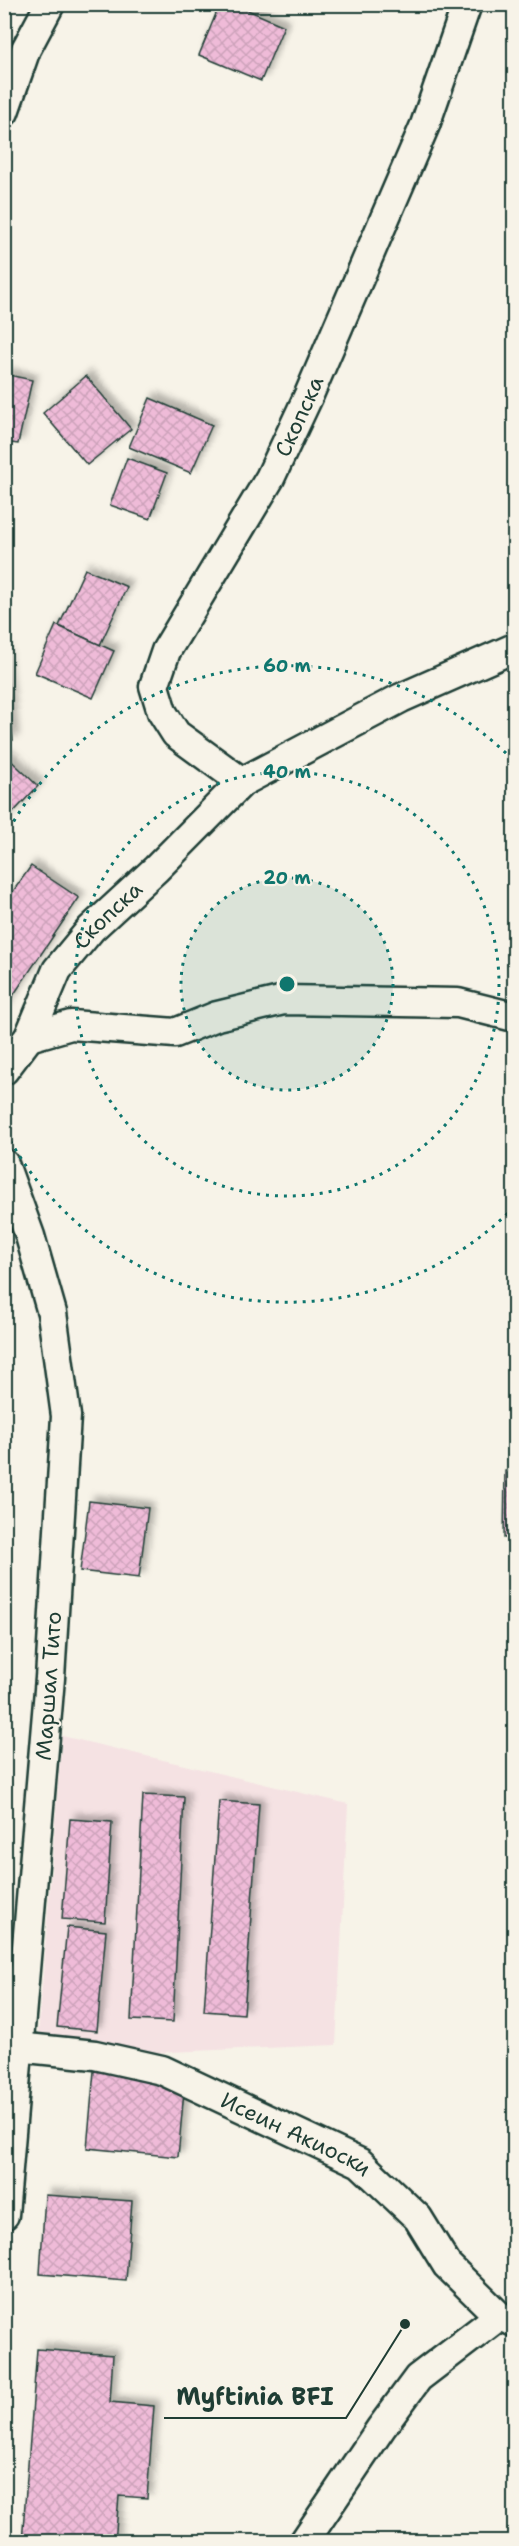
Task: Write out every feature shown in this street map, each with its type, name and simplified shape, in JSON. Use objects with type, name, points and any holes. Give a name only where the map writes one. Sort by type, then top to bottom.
[{"type":"street","points":[[4,112],[26,49],[50,4]]},
{"type":"street","name":"Скопска","points":[[242,782],[176,735],[162,712],[154,686],[166,651],[270,478],[308,397],[425,125],[466,4]]},
{"type":"street","name":"Скопска","points":[[4,1070],[29,1037],[57,970],[90,929],[156,869],[242,782],[401,698],[514,648]]},
{"type":"street","points":[[29,1037],[71,1025],[174,1033],[217,1016],[284,1000],[458,1003],[514,1017]]},
{"type":"street","name":"Маршал Тито","points":[[4,1164],[30,1236],[52,1313],[66,1416],[50,1678],[4,2215]]},
{"type":"street","name":"Исеин Акиоски","points":[[18,2047],[95,2055],[162,2070],[360,2163],[418,2218],[447,2265],[507,2319]]},
{"type":"street","points":[[304,2541],[418,2378],[507,2319]]},
{"type":"shaded area","points":[[62,1736],[348,1804],[336,2045],[146,2053],[37,2048]]},
{"type":"building","points":[[220,4],[234,4],[284,26],[261,81],[199,55]]},
{"type":"building","points":[[4,374],[32,380],[18,444],[4,442]]},
{"type":"building","points":[[86,376],[131,429],[87,465],[43,413]]},
{"type":"building","points":[[150,398],[212,425],[191,473],[129,447]]},
{"type":"building","points":[[127,458],[167,473],[150,519],[110,505]]},
{"type":"building","points":[[85,569],[127,587],[100,645],[59,626]]},
{"type":"building","points":[[56,625],[114,651],[93,698],[35,673]]},
{"type":"building","points":[[4,648],[13,740],[4,741]]},
{"type":"building","points":[[4,754],[38,786],[4,822]]},
{"type":"building","points":[[31,866],[79,898],[4,1009],[4,904]]},
{"type":"building","points":[[505,1471],[514,1471],[514,1538],[504,1538]]},
{"type":"building","points":[[89,1501],[148,1508],[139,1578],[80,1571]]},
{"type":"building","points":[[143,1795],[184,1797],[173,2022],[131,2020]]},
{"type":"building","points":[[219,1801],[259,1804],[244,2014],[204,2011]]},
{"type":"building","points":[[70,1819],[112,1822],[105,1922],[62,1919]]},
{"type":"building","points":[[67,1927],[106,1931],[97,2031],[57,2027]]},
{"type":"building","points":[[94,2071],[185,2080],[178,2157],[87,2148]]},
{"type":"building","points":[[45,2195],[132,2201],[126,2281],[40,2274]]},
{"type":"building","points":[[37,2349],[113,2355],[110,2402],[154,2406],[147,2498],[119,2496],[115,2542],[22,2542]]},
{"type":"place","name":"Myftinia BFI","points":[[405,2324]]}]
